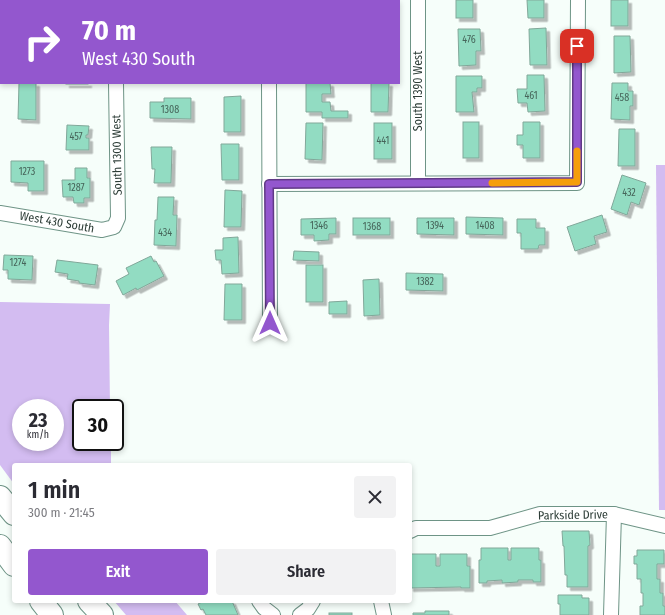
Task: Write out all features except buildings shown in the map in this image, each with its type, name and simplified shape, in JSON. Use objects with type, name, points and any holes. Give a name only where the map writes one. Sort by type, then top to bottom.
[{"type":"highway","points":[[0,497],[12,512]]},
{"type":"highway","points":[[0,546],[12,562]]},
{"type":"highway","points":[[43,603],[52,615]]},
{"type":"highway","points":[[91,603],[102,615]]},
{"type":"street","name":"South 1390 West","points":[[418,0],[418,183]]},
{"type":"street","points":[[269,184],[577,182],[578,0]]},
{"type":"street","name":"South 1300 West","points":[[114,227],[118,218],[116,84]]},
{"type":"street","points":[[269,84],[270,323]]},
{"type":"street","name":"West 430 South","points":[[0,213],[102,230],[114,227]]},
{"type":"street","name":"Parkside Drive","points":[[412,530],[416,528],[490,528],[540,514],[614,514],[665,526]]},
{"type":"street","points":[[611,615],[614,514]]},
{"type":"street","points":[[260,603],[273,615]]},
{"type":"street","points":[[300,615],[308,609],[312,603]]},
{"type":"street","points":[[381,603],[384,615]]},
{"type":"shaded area","points":[[656,165],[665,165],[665,510],[659,510]]},
{"type":"shaded area","points":[[0,302],[110,304],[110,399],[72,399],[72,451],[111,451],[111,463],[12,463],[12,481],[0,465]]},
{"type":"shaded area","points":[[116,603],[177,603],[187,615],[126,615]]},
{"type":"slow traffic","points":[[492,183],[577,182],[577,151]]},
{"type":"route","points":[[270,323],[269,184],[577,182],[577,46]]}]
